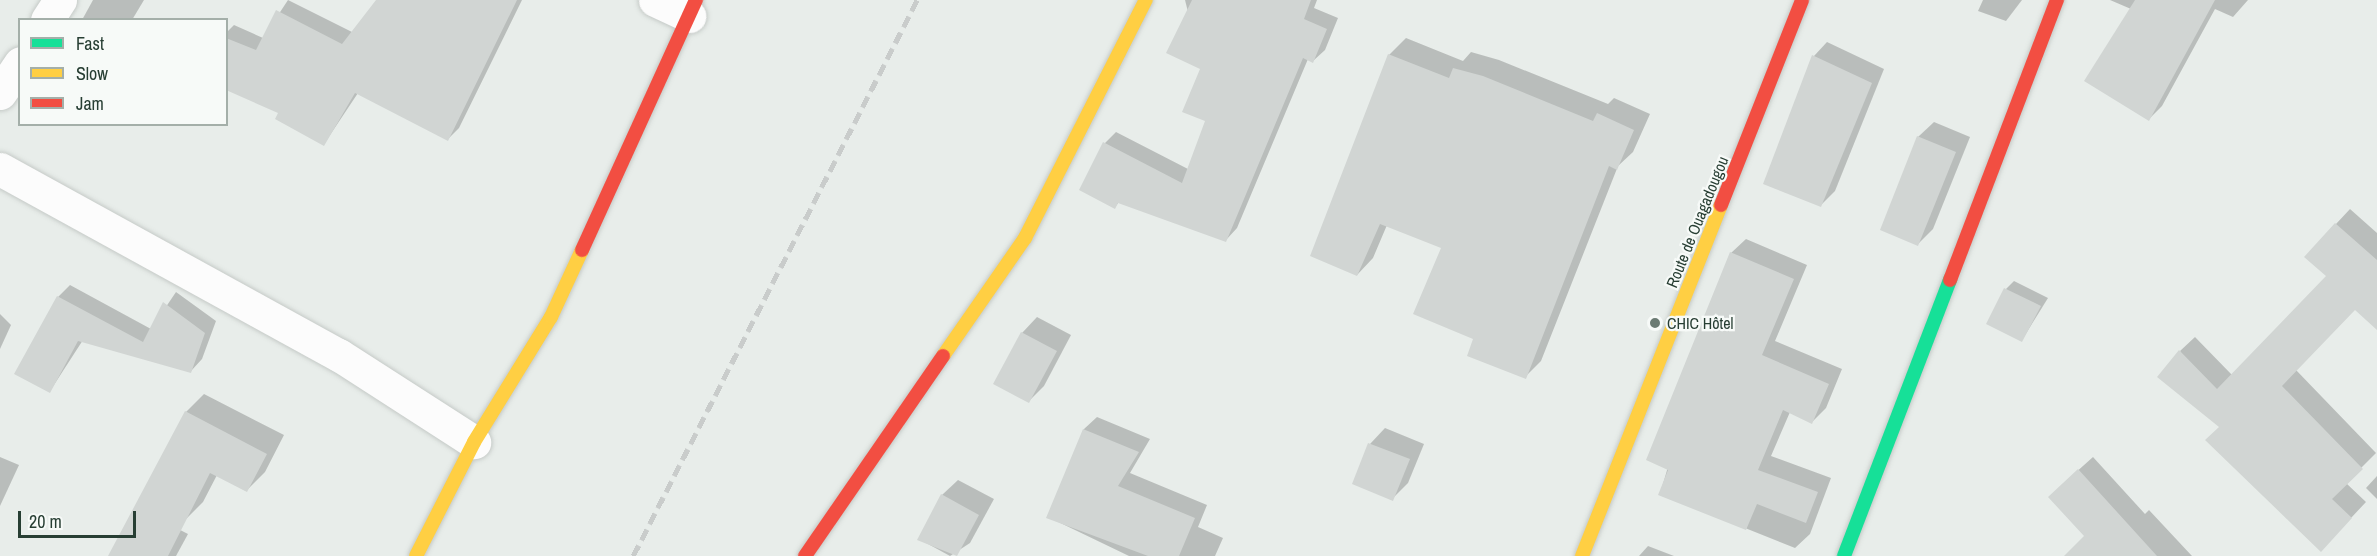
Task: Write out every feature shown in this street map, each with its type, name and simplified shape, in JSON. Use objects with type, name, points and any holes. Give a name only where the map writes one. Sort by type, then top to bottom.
[{"type":"street","points":[[48,18],[60,0]]},
{"type":"street","points":[[416,556],[474,442],[551,317],[693,8],[655,0]]},
{"type":"street","points":[[805,556],[1025,238],[1146,0]]},
{"type":"street","name":"Route de Ouagadougou","points":[[1582,556],[1802,0]]},
{"type":"street","points":[[1844,556],[2056,0]]},
{"type":"street","points":[[0,93],[18,66]]},
{"type":"street","points":[[0,169],[339,355],[474,442]]},
{"type":"building","points":[[376,0],[517,0],[448,141],[355,93],[324,146],[275,119],[278,113],[228,91],[228,39],[256,50],[276,10],[342,44]]},
{"type":"building","points":[[1192,0],[1311,0],[1304,19],[1327,29],[1313,63],[1303,58],[1226,242],[1118,203],[1115,209],[1079,190],[1103,142],[1182,183],[1205,121],[1182,112],[1200,69],[1166,53]]},
{"type":"building","points":[[2135,0],[2215,0],[2149,121],[2084,81]]},
{"type":"building","points":[[1388,54],[1449,78],[1453,68],[1483,76],[1593,121],[1597,113],[1634,130],[1617,170],[1609,166],[1526,379],[1467,356],[1473,339],[1413,314],[1441,248],[1380,224],[1357,276],[1310,256]]},
{"type":"building","points":[[1812,55],[1872,83],[1821,207],[1763,184]]},
{"type":"building","points":[[1917,136],[1956,152],[1918,246],[1880,230]]},
{"type":"building","points":[[2335,223],[2377,260],[2377,330],[2355,310],[2282,386],[2363,469],[2332,499],[2352,518],[2321,552],[2205,440],[2219,427],[2157,377],[2179,350],[2217,389],[2326,276],[2304,257]]},
{"type":"building","points":[[1730,252],[1794,279],[1762,355],[1829,384],[1812,424],[1783,410],[1758,470],[1818,492],[1806,523],[1757,504],[1746,530],[1658,495],[1668,470],[1646,460]]},
{"type":"building","points":[[2004,288],[2041,306],[2022,342],[1986,324]]},
{"type":"building","points":[[57,296],[143,342],[163,302],[205,333],[191,373],[78,341],[50,393],[14,374]]},
{"type":"building","points":[[1021,332],[1057,351],[1029,403],[993,384]]},
{"type":"building","points":[[185,411],[267,454],[247,492],[210,473],[168,556],[108,556]]},
{"type":"building","points":[[1083,429],[1139,452],[1118,486],[1195,518],[1179,556],[1148,556],[1046,518]]},
{"type":"building","points":[[1368,443],[1410,459],[1393,501],[1352,484]]},
{"type":"building","points":[[2078,469],[2157,556],[2064,556],[2084,536],[2048,497]]},
{"type":"building","points":[[941,494],[979,515],[957,556],[917,540]]},
{"type":"railway","points":[[633,556],[917,0]]},
{"type":"traffic: fast","points":[[1844,556],[1950,280]]},
{"type":"traffic: slow","points":[[943,356],[1025,238],[1146,0]]},
{"type":"traffic: slow","points":[[1582,556],[1721,205]]},
{"type":"traffic: slow","points":[[416,556],[474,442],[551,317],[582,250]]},
{"type":"traffic: jam","points":[[582,250],[696,0]]},
{"type":"traffic: jam","points":[[1721,205],[1802,0]]},
{"type":"traffic: jam","points":[[1950,280],[2057,0]]},
{"type":"traffic: jam","points":[[805,556],[943,356]]},
{"type":"place","name":"CHIC Hôtel","points":[[1655,323]]}]
